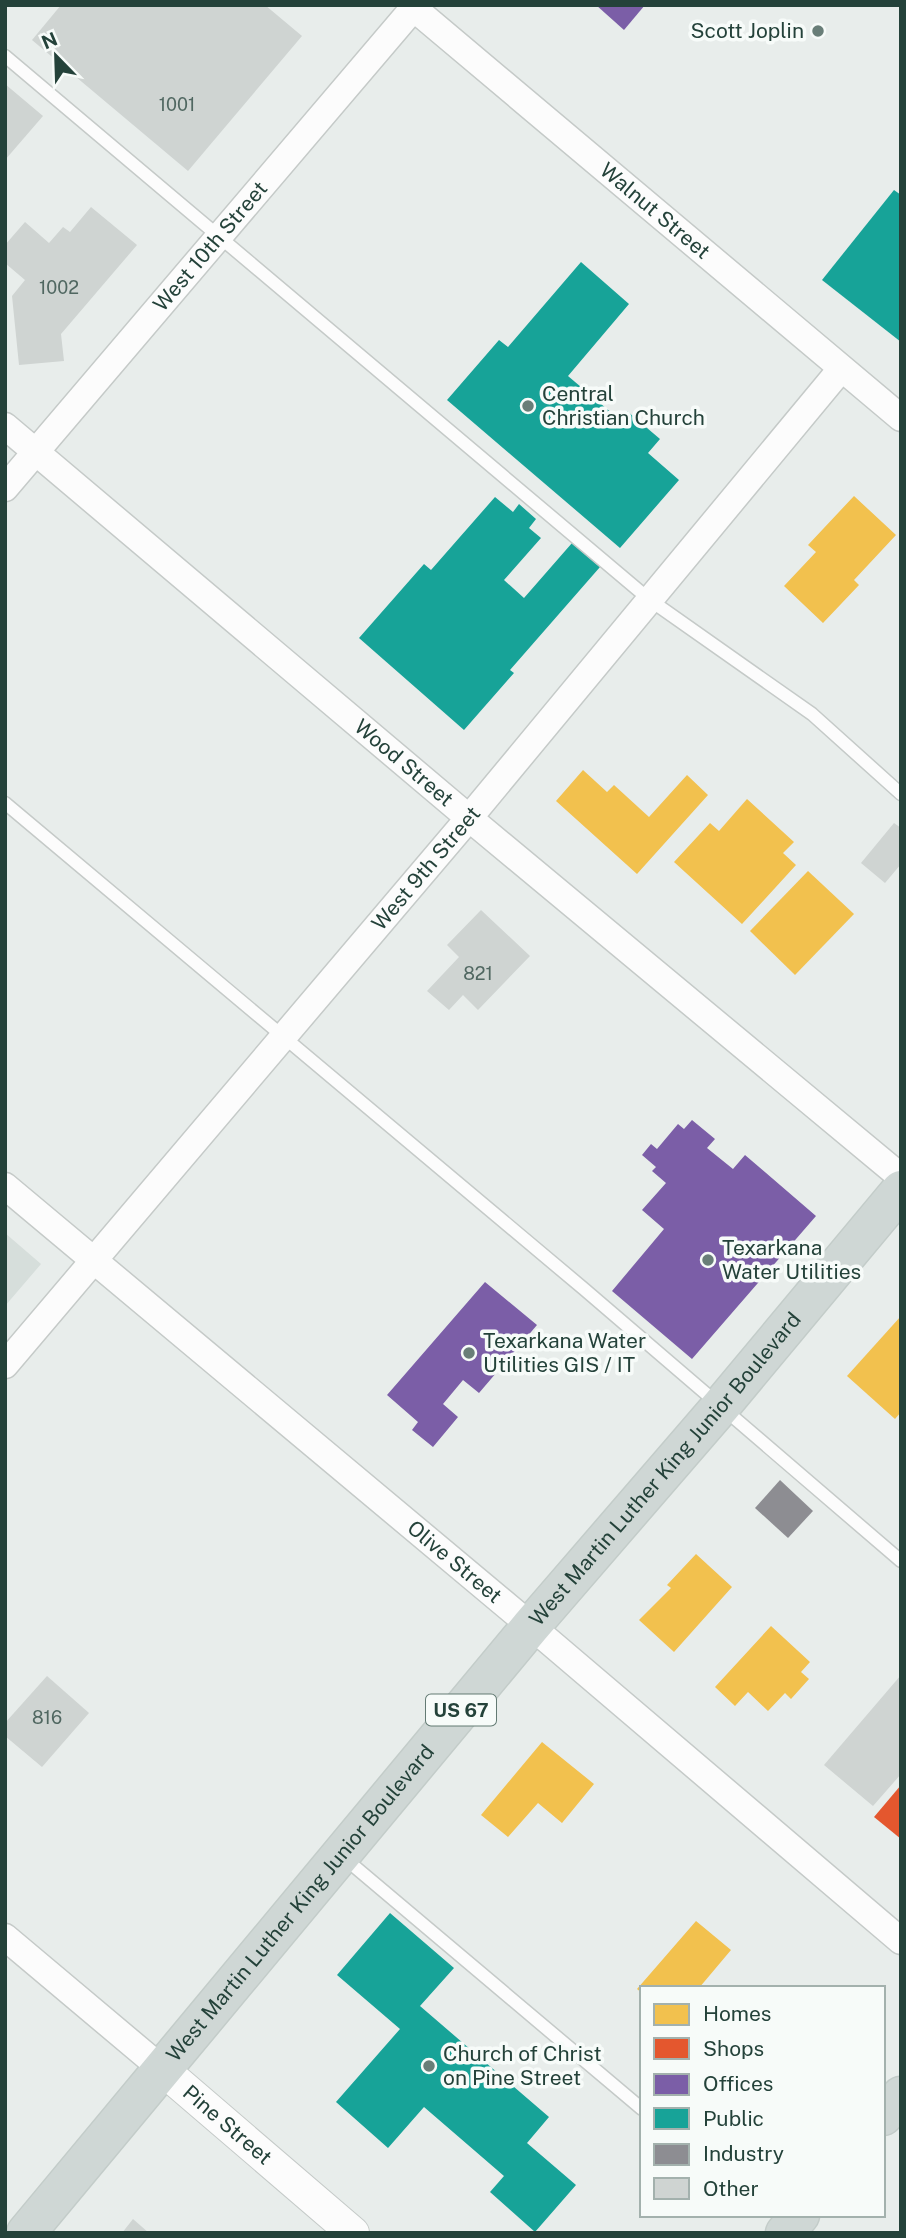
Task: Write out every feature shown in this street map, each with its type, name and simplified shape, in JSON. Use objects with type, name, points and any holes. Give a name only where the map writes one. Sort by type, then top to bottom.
[{"type":"main road","name":"West Martin Luther King Junior Boulevard","points":[[26,2233],[531,1626],[721,1406],[901,1191]]},
{"type":"main road","points":[[885,2114],[901,2096]]},
{"type":"street","name":"West 10th Street","points":[[5,488],[413,6]]},
{"type":"street","name":"Walnut Street","points":[[413,6],[901,418]]},
{"type":"street","name":"West 9th Street","points":[[5,1365],[469,818],[841,369]]},
{"type":"street","name":"Wood Street","points":[[5,426],[469,818],[901,1177]]},
{"type":"street","name":"Olive Street","points":[[5,1186],[531,1626],[901,1941]]},
{"type":"street","name":"Pine Street","points":[[5,1937],[353,2233]]},
{"type":"lane","points":[[5,56],[650,600],[812,715],[901,794]]},
{"type":"lane","points":[[5,803],[901,1561]]},
{"type":"lane","points":[[340,1855],[640,2107]]},
{"type":"shaded area","points":[[5,1233],[41,1264],[5,1306]]},
{"type":"building: Homes","points":[[854,496],[896,535],[854,580],[859,585],[823,623],[784,586],[816,552],[808,545]]},
{"type":"building: Homes","points":[[583,770],[607,792],[614,785],[649,817],[687,775],[708,795],[637,874],[556,801]]},
{"type":"building: Homes","points":[[747,799],[794,842],[783,853],[796,865],[742,924],[674,862],[710,823],[719,831]]},
{"type":"building: Homes","points":[[808,871],[854,914],[795,975],[750,931]]},
{"type":"building: Homes","points":[[901,1316],[901,1412],[895,1419],[847,1376]]},
{"type":"building: Homes","points":[[696,1554],[732,1587],[674,1652],[639,1620],[671,1588],[667,1585]]},
{"type":"building: Homes","points":[[771,1626],[810,1662],[801,1672],[809,1679],[791,1699],[785,1693],[768,1711],[748,1692],[735,1706],[715,1687]]},
{"type":"building: Homes","points":[[542,1742],[594,1784],[562,1823],[538,1803],[508,1837],[481,1815]]},
{"type":"building: Homes","points":[[696,1921],[731,1950],[701,1986],[640,1986],[640,1991],[637,1989]]},
{"type":"building: Shops","points":[[901,1785],[901,1839],[874,1817]]},
{"type":"building: Offices","points":[[596,5],[645,5],[624,30]]},
{"type":"building: Offices","name":"Texarkana Water Utilities","points":[[692,1120],[715,1139],[707,1148],[733,1169],[745,1155],[816,1216],[692,1359],[612,1291],[664,1229],[642,1210],[666,1183],[652,1171],[656,1167],[642,1155],[651,1144],[657,1149],[678,1124],[684,1129]]},
{"type":"building: Offices","name":"Texarkana Water Utilities GIS / IT","points":[[485,1282],[537,1325],[479,1393],[463,1380],[443,1404],[458,1417],[433,1447],[412,1430],[418,1422],[387,1395]]},
{"type":"building: Public","points":[[894,190],[901,195],[901,342],[822,280]]},
{"type":"building: Public","name":"Central Christian Church","points":[[581,262],[629,304],[568,376],[620,420],[627,411],[660,439],[648,453],[679,480],[620,548],[447,400],[499,340],[508,347]]},
{"type":"building: Public","points":[[495,497],[513,512],[519,504],[536,519],[529,528],[541,538],[504,580],[524,598],[572,543],[600,567],[510,670],[514,673],[464,730],[359,638],[424,564],[431,570]]},
{"type":"building: Public","name":"Church of Christ on Pine Street","points":[[390,1913],[454,1968],[420,2006],[549,2117],[527,2143],[576,2185],[535,2232],[490,2192],[504,2176],[424,2107],[388,2148],[336,2102],[400,2029],[337,1975]]},
{"type":"building: Industry","points":[[780,1480],[813,1511],[788,1538],[755,1508]]},
{"type":"building: Other","points":[[61,5],[265,5],[302,36],[188,171],[32,40]]},
{"type":"building: Other","points":[[5,84],[43,116],[5,160]]},
{"type":"building: Other","points":[[91,207],[137,245],[61,334],[64,361],[19,365],[12,296],[25,280],[5,263],[5,245],[25,222],[49,243],[63,227],[70,232]]},
{"type":"building: Other","points":[[894,823],[901,828],[901,864],[885,883],[861,863]]},
{"type":"building: Other","points":[[481,910],[530,956],[478,1010],[463,995],[449,1010],[427,991],[459,957],[447,945]]},
{"type":"building: Other","points":[[901,1675],[901,1774],[873,1806],[824,1765]]},
{"type":"building: Other","points":[[47,1676],[89,1713],[42,1767],[5,1736],[5,1723]]},
{"type":"building: Other","points":[[133,2219],[149,2233],[122,2233]]},
{"type":"place","name":"Scott Joplin","points":[[818,31]]},
{"type":"place","name":"Central Christian Church","points":[[528,406]]},
{"type":"place","name":"Texarkana Water Utilities","points":[[708,1260]]},
{"type":"place","name":"Texarkana Water Utilities GIS / IT","points":[[469,1353]]},
{"type":"place","name":"Church of Christ on Pine Street","points":[[429,2066]]}]
